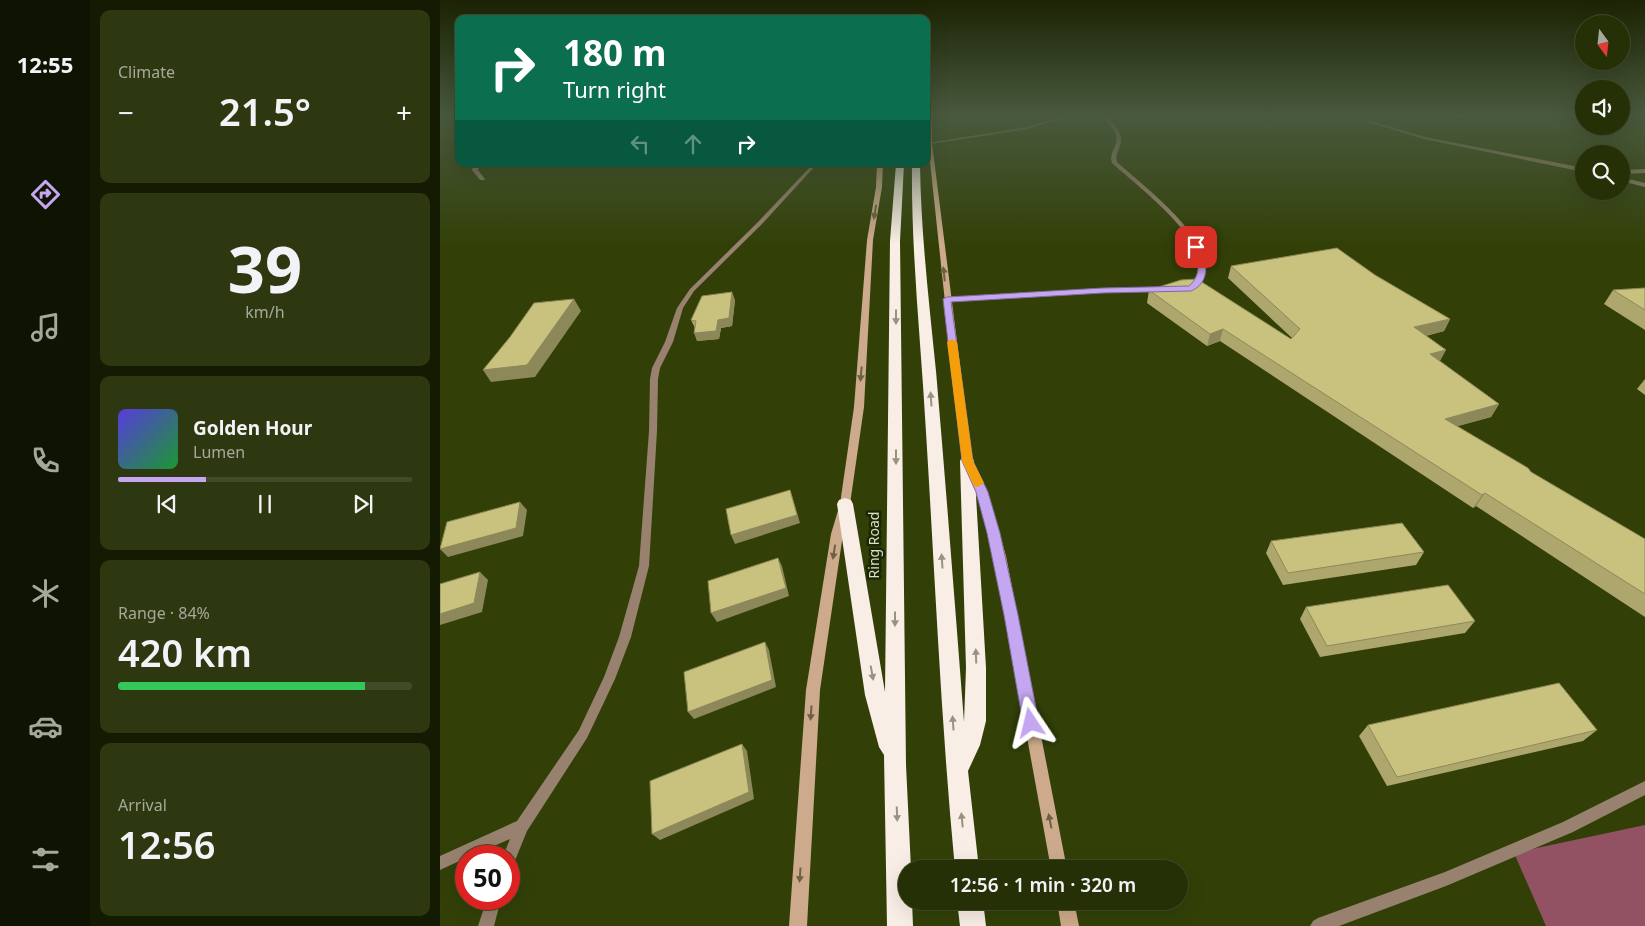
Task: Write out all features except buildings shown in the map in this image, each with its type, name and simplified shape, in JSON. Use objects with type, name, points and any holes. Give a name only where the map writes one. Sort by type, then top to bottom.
[{"type":"highway","name":"Ring Road","points":[[900,167],[895,241],[895,765],[900,926]]},
{"type":"highway","points":[[916,167],[916,211],[921,293],[929,370],[957,772],[966,860]]},
{"type":"highway","points":[[957,772],[969,745],[975,721],[975,648],[967,461]]},
{"type":"highway","points":[[845,504],[876,695],[895,765]]},
{"type":"highway","points":[[971,910],[973,926]]},
{"type":"main road","points":[[932,157],[967,461],[982,492],[994,533],[1057,860]]},
{"type":"main road","points":[[798,926],[813,690],[837,534],[845,504],[859,408],[870,240],[879,186],[880,167]]},
{"type":"main road","points":[[1067,910],[1070,926]]},
{"type":"street","points":[[1113,157],[1114,162],[1163,206],[1191,236],[1202,258],[1203,269],[1197,283],[1191,288],[1180,289]]},
{"type":"street","points":[[1520,157],[1575,168]]},
{"type":"street","points":[[476,167],[475,170],[482,179]]},
{"type":"street","points":[[1630,172],[1645,171]]},
{"type":"street","points":[[1630,181],[1645,185]]},
{"type":"street","points":[[947,299],[1103,290],[1170,289]]},
{"type":"lane","points":[[514,845],[522,826],[584,734],[609,679],[628,628],[644,566],[653,431],[654,379],[656,368],[669,342],[680,308],[692,290],[760,223],[812,167]]},
{"type":"lane","points":[[1318,926],[1446,879],[1568,827],[1645,788]]},
{"type":"lane","points":[[440,863],[522,826]]},
{"type":"lane","points":[[486,926],[491,910]]},
{"type":"shaded area","points":[[1645,825],[1645,926],[1546,926],[1514,853]]},
{"type":"slow traffic","points":[[952,342],[967,461],[978,483]]},
{"type":"route","points":[[1031,723],[994,533],[982,492],[967,461],[947,299],[1103,290],[1191,288],[1197,283],[1203,269],[1202,258],[1196,247]]}]
